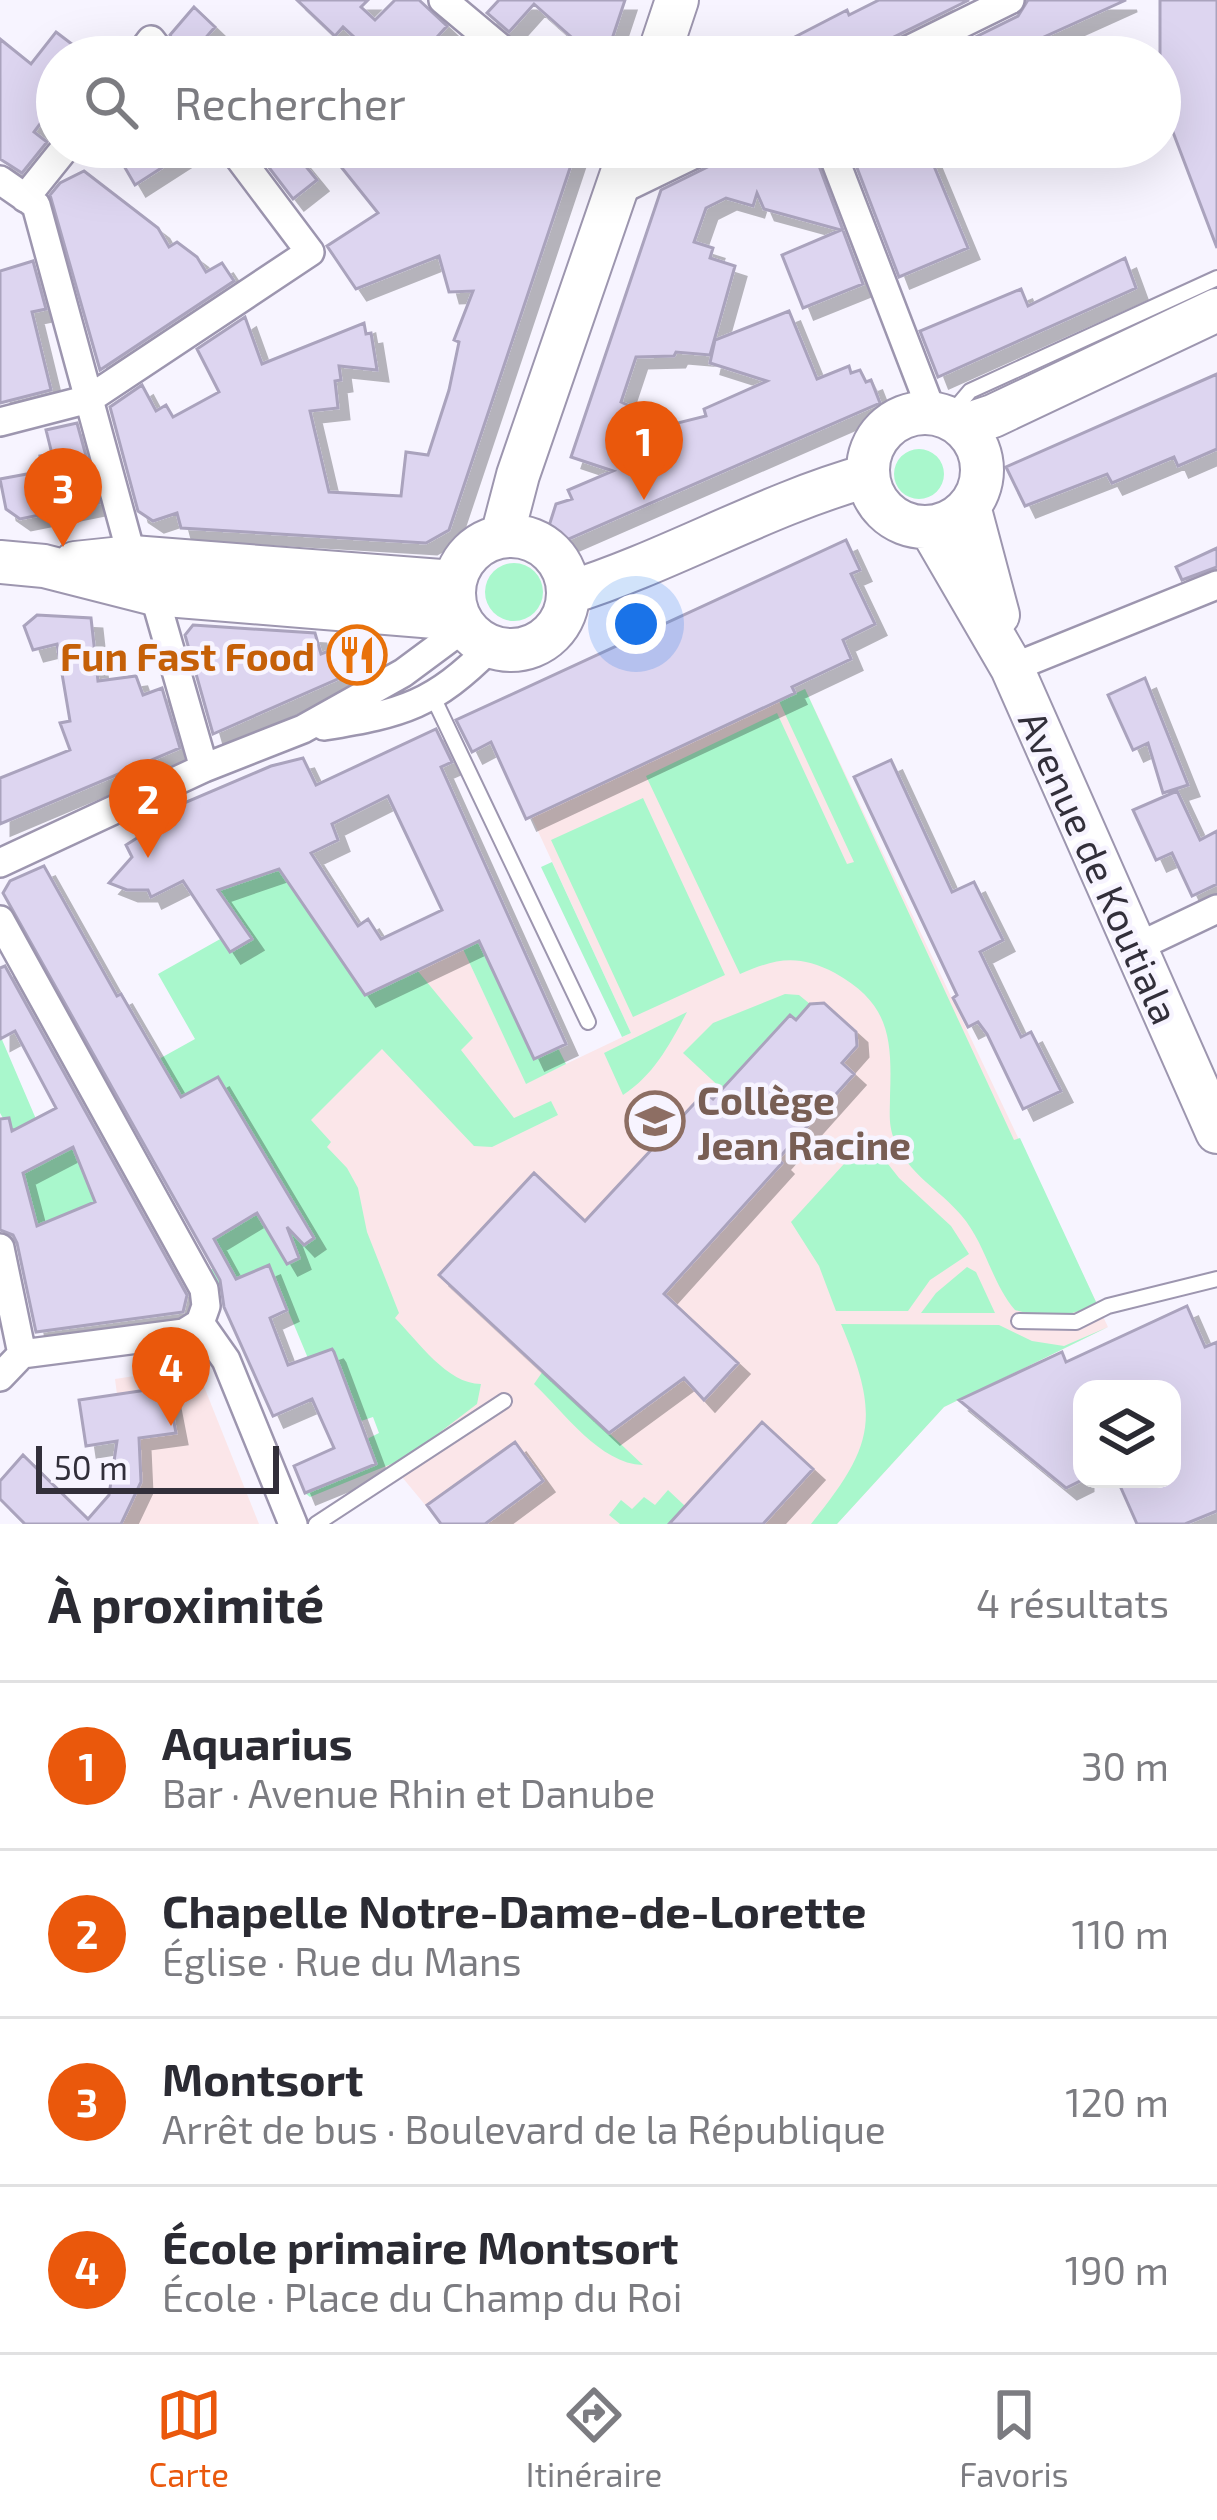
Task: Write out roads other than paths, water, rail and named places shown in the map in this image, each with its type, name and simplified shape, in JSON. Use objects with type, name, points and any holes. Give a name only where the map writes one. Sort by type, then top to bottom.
[{"type":"main road","points":[[665,36],[677,0]]},
{"type":"main road","points":[[502,536],[518,475],[630,168]]},
{"type":"main road","points":[[956,427],[993,416],[1217,310]]},
{"type":"main road","points":[[956,427],[982,473],[969,506],[958,517],[930,527],[901,522],[889,514],[878,504],[867,476],[874,442],[898,418],[1010,432],[1217,334]]},
{"type":"main road","points":[[568,593],[618,577],[816,491],[867,476]]},
{"type":"main road","name":"Avenue de Koutiala","points":[[969,506],[1012,668]]},
{"type":"main road","name":"Avenue de Koutiala","points":[[930,527],[1012,668],[1217,1132]]},
{"type":"main road","points":[[44,566],[132,557],[467,619],[527,648],[556,627],[568,593],[565,573],[540,543],[522,536],[502,536],[476,547],[466,557],[467,619]]},
{"type":"main road","points":[[0,562],[44,566],[154,595],[467,619]]},
{"type":"street","points":[[443,0],[486,36]]},
{"type":"street","points":[[937,36],[1010,0]]},
{"type":"street","points":[[25,198],[49,168]]},
{"type":"street","points":[[0,422],[89,398],[310,252],[247,168]]},
{"type":"street","points":[[839,168],[956,427]]},
{"type":"street","points":[[0,180],[35,205],[132,557]]},
{"type":"street","points":[[1012,668],[1217,585]]},
{"type":"street","points":[[154,595],[204,768]]},
{"type":"street","points":[[303,729],[390,715],[456,682],[467,619]]},
{"type":"street","points":[[0,863],[204,768],[303,729],[403,673],[467,619]]},
{"type":"street","points":[[1135,948],[1217,910]]},
{"type":"street","points":[[0,920],[204,1289],[206,1306],[200,1323],[184,1334],[11,1350]]},
{"type":"street","points":[[0,1248],[11,1350],[0,1377]]},
{"type":"street","points":[[200,1323],[226,1360],[293,1524]]},
{"type":"lane","points":[[956,427],[970,391],[1217,278]]},
{"type":"lane","points":[[433,697],[588,1022]]},
{"type":"lane","points":[[1019,1321],[1076,1322],[1108,1306],[1217,1279]]},
{"type":"lane","points":[[316,1524],[504,1401]]},
{"type":"place","name":"Aquarius","points":[[644,500]]},
{"type":"place","name":"Montsort","points":[[63,547]]},
{"type":"place","name":"Fun Fast Food","points":[[357,655]]},
{"type":"place","name":"Chapelle Notre-Dame-de-Lorette","points":[[148,858]]},
{"type":"place","name":"Collège Jean Racine","points":[[655,1121]]},
{"type":"place","name":"École primaire Montsort","points":[[171,1426]]}]
